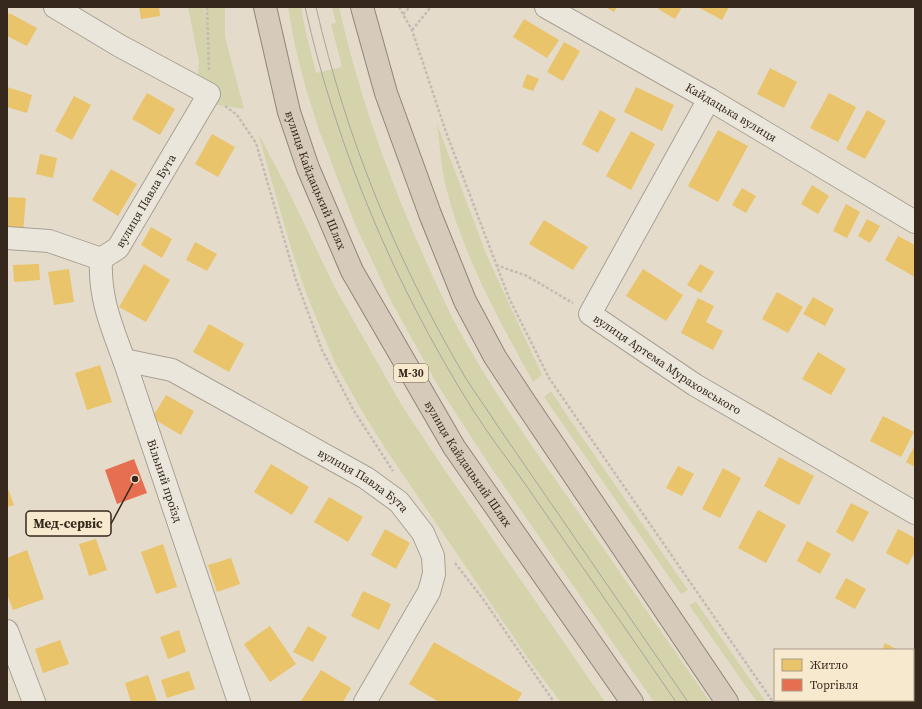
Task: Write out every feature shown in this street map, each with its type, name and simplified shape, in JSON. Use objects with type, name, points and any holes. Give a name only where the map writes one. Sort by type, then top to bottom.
[{"type":"highway","name":"вулиця Кайдацький Шлях","points":[[265,7],[289,112],[308,168],[352,271],[454,447],[632,702]]},
{"type":"highway","points":[[362,7],[386,93],[430,214],[465,301],[495,357],[529,410],[727,702]]},
{"type":"street","points":[[55,7],[120,46],[209,94]]},
{"type":"street","name":"Кайдацька вулиця","points":[[546,7],[709,99],[915,222]]},
{"type":"street","name":"вулиця Павла Бута","points":[[101,259],[118,248],[209,94]]},
{"type":"street","name":"вулиця Артема Мураховського","points":[[709,99],[590,314],[695,385],[915,513]]},
{"type":"street","points":[[7,238],[49,241],[101,259]]},
{"type":"street","name":"Вільний проїзд","points":[[101,259],[100,277],[107,314],[124,360],[239,702]]},
{"type":"street","name":"вулиця Павла Бута","points":[[124,360],[172,370],[366,478],[399,502],[423,534],[433,556],[434,574],[429,592],[365,702]]},
{"type":"street","points":[[7,631],[34,702]]},
{"type":"path","points":[[207,7],[209,94],[237,115],[256,143],[296,280],[322,350],[354,411],[397,476]]},
{"type":"path","points":[[399,7],[412,30],[446,132],[509,298],[550,378],[773,702]]},
{"type":"path","points":[[403,14],[410,7]]},
{"type":"path","points":[[412,30],[431,7]]},
{"type":"path","points":[[496,266],[528,276],[590,314]]},
{"type":"path","points":[[452,559],[483,599],[554,702]]},
{"type":"green space","points":[[188,7],[204,7],[209,27],[205,7],[225,7],[225,37],[244,109],[213,104],[194,104],[199,62]]},
{"type":"green space","points":[[288,7],[301,7],[316,73],[342,67],[331,24],[336,23],[332,7],[339,7],[363,97],[393,184],[417,241],[454,321],[478,364],[518,425],[710,702],[654,702],[488,463],[437,384],[391,301],[355,224],[319,130],[306,89],[295,46]]},
{"type":"green space","points":[[437,124],[487,256],[542,375],[533,382],[483,287],[462,238],[453,213],[444,179]]},
{"type":"green space","points":[[258,133],[287,188],[335,288],[401,404],[605,702],[561,702],[534,667],[387,451],[363,413],[335,363],[306,293],[291,248]]},
{"type":"green space","points":[[551,391],[688,590],[681,594],[544,397]]},
{"type":"green space","points":[[696,602],[766,702],[757,702],[689,605]]},
{"type":"building: Житло","points":[[139,7],[159,7],[160,16],[141,19]]},
{"type":"building: Житло","points":[[605,7],[617,7],[614,12]]},
{"type":"building: Житло","points":[[659,7],[682,7],[675,19],[658,9]]},
{"type":"building: Житло","points":[[698,7],[729,7],[722,20]]},
{"type":"building: Житло","points":[[9,13],[37,28],[27,46],[7,36],[7,17]]},
{"type":"building: Житло","points":[[524,19],[559,40],[547,58],[513,37]]},
{"type":"building: Житло","points":[[564,42],[580,51],[563,81],[547,72]]},
{"type":"building: Житло","points":[[770,68],[797,82],[784,108],[757,94]]},
{"type":"building: Житло","points":[[527,74],[539,79],[533,91],[522,87]]},
{"type":"building: Житло","points":[[7,87],[32,95],[27,113],[7,107]]},
{"type":"building: Житло","points":[[636,87],[674,105],[662,131],[624,112]]},
{"type":"building: Житло","points":[[147,93],[175,109],[160,135],[132,119]]},
{"type":"building: Житло","points":[[829,93],[856,107],[838,142],[810,128]]},
{"type":"building: Житло","points":[[74,96],[91,105],[72,140],[55,131]]},
{"type":"building: Житло","points":[[600,110],[616,119],[598,153],[582,144]]},
{"type":"building: Житло","points":[[867,110],[886,121],[865,159],[846,149]]},
{"type":"building: Житло","points":[[718,130],[748,146],[718,202],[688,186]]},
{"type":"building: Житло","points":[[631,131],[655,144],[631,190],[606,176]]},
{"type":"building: Житло","points":[[212,134],[235,147],[218,177],[195,164]]},
{"type":"building: Житло","points":[[40,154],[57,158],[53,178],[36,174]]},
{"type":"building: Житло","points":[[111,169],[137,184],[118,216],[92,200]]},
{"type":"building: Житло","points":[[812,185],[829,196],[818,214],[801,204]]},
{"type":"building: Житло","points":[[742,188],[756,196],[746,213],[732,205]]},
{"type":"building: Житло","points":[[7,197],[26,198],[23,232],[7,231]]},
{"type":"building: Житло","points":[[846,204],[860,212],[847,238],[833,231]]},
{"type":"building: Житло","points":[[867,219],[880,226],[870,243],[858,236]]},
{"type":"building: Житло","points":[[544,220],[588,247],[573,270],[529,244]]},
{"type":"building: Житло","points":[[151,227],[172,239],[162,258],[141,245]]},
{"type":"building: Житло","points":[[898,236],[915,245],[915,277],[885,260]]},
{"type":"building: Житло","points":[[195,242],[217,254],[207,271],[186,260]]},
{"type":"building: Житло","points":[[39,264],[40,280],[14,282],[13,265]]},
{"type":"building: Житло","points":[[144,264],[170,280],[146,322],[119,307]]},
{"type":"building: Житло","points":[[700,264],[714,272],[701,293],[687,285]]},
{"type":"building: Житло","points":[[69,269],[74,302],[54,305],[48,272]]},
{"type":"building: Житло","points":[[643,269],[683,295],[666,321],[626,296]]},
{"type":"building: Житло","points":[[777,292],[803,307],[788,333],[762,319]]},
{"type":"building: Житло","points":[[813,297],[834,309],[825,326],[803,314]]},
{"type":"building: Житло","points":[[698,298],[714,306],[706,322],[723,331],[713,350],[681,333]]},
{"type":"building: Житло","points":[[209,324],[244,344],[229,372],[193,352]]},
{"type":"building: Житло","points":[[818,352],[846,369],[831,395],[802,379]]},
{"type":"building: Житло","points":[[100,365],[112,402],[87,410],[75,373]]},
{"type":"building: Житло","points":[[166,395],[194,411],[181,435],[152,418]]},
{"type":"building: Житло","points":[[883,416],[914,432],[901,457],[870,441]]},
{"type":"building: Житло","points":[[915,445],[915,467],[906,462]]},
{"type":"building: Житло","points":[[779,457],[814,476],[799,505],[764,486]]},
{"type":"building: Житло","points":[[271,464],[309,487],[292,515],[254,492]]},
{"type":"building: Житло","points":[[678,466],[694,474],[682,496],[666,488]]},
{"type":"building: Житло","points":[[723,468],[741,478],[720,518],[702,509]]},
{"type":"building: Житло","points":[[7,486],[14,505],[7,507]]},
{"type":"building: Житло","points":[[329,497],[363,517],[348,542],[314,522]]},
{"type":"building: Житло","points":[[851,503],[869,512],[853,542],[836,532]]},
{"type":"building: Житло","points":[[758,510],[786,525],[766,563],[738,548]]},
{"type":"building: Житло","points":[[385,529],[410,543],[396,569],[371,555]]},
{"type":"building: Житло","points":[[898,529],[915,538],[915,552],[908,565],[886,553]]},
{"type":"building: Житло","points":[[96,539],[107,570],[89,576],[79,544]]},
{"type":"building: Житло","points":[[807,541],[831,554],[820,574],[797,561]]},
{"type":"building: Житло","points":[[163,544],[177,587],[156,594],[141,552]]},
{"type":"building: Житло","points":[[27,550],[44,599],[13,610],[7,594],[7,558]]},
{"type":"building: Житло","points":[[231,558],[240,584],[217,592],[208,565]]},
{"type":"building: Житло","points":[[846,578],[866,589],[855,609],[835,598]]},
{"type":"building: Житло","points":[[363,591],[391,604],[379,630],[351,616]]},
{"type":"building: Житло","points":[[270,626],[296,664],[270,682],[244,644]]},
{"type":"building: Житло","points":[[308,626],[327,637],[313,662],[293,652]]},
{"type":"building: Житло","points":[[179,630],[186,652],[168,659],[160,637]]},
{"type":"building: Житло","points":[[60,640],[69,664],[43,673],[35,649]]},
{"type":"building: Житло","points":[[434,642],[522,693],[517,702],[439,702],[409,684]]},
{"type":"building: Житло","points":[[885,643],[896,649],[882,649]]},
{"type":"building: Житло","points":[[321,670],[351,688],[343,702],[301,701]]},
{"type":"building: Житло","points":[[189,671],[195,689],[167,698],[161,680]]},
{"type":"building: Житло","points":[[148,675],[157,702],[131,702],[125,683]]},
{"type":"building: Житло","points":[[880,701],[882,702],[842,702]]},
{"type":"building: Торгівля","points":[[134,459],[147,493],[117,504],[105,470]]},
{"type":"tram line","points":[[305,7],[318,60],[352,165],[372,216],[418,315],[473,410],[676,702]]},
{"type":"tram line","points":[[316,7],[328,57],[343,105],[376,198],[417,288],[440,333],[465,377],[497,425],[688,702]]},
{"type":"place","name":"Мед-сервіс","points":[[135,479]]}]
